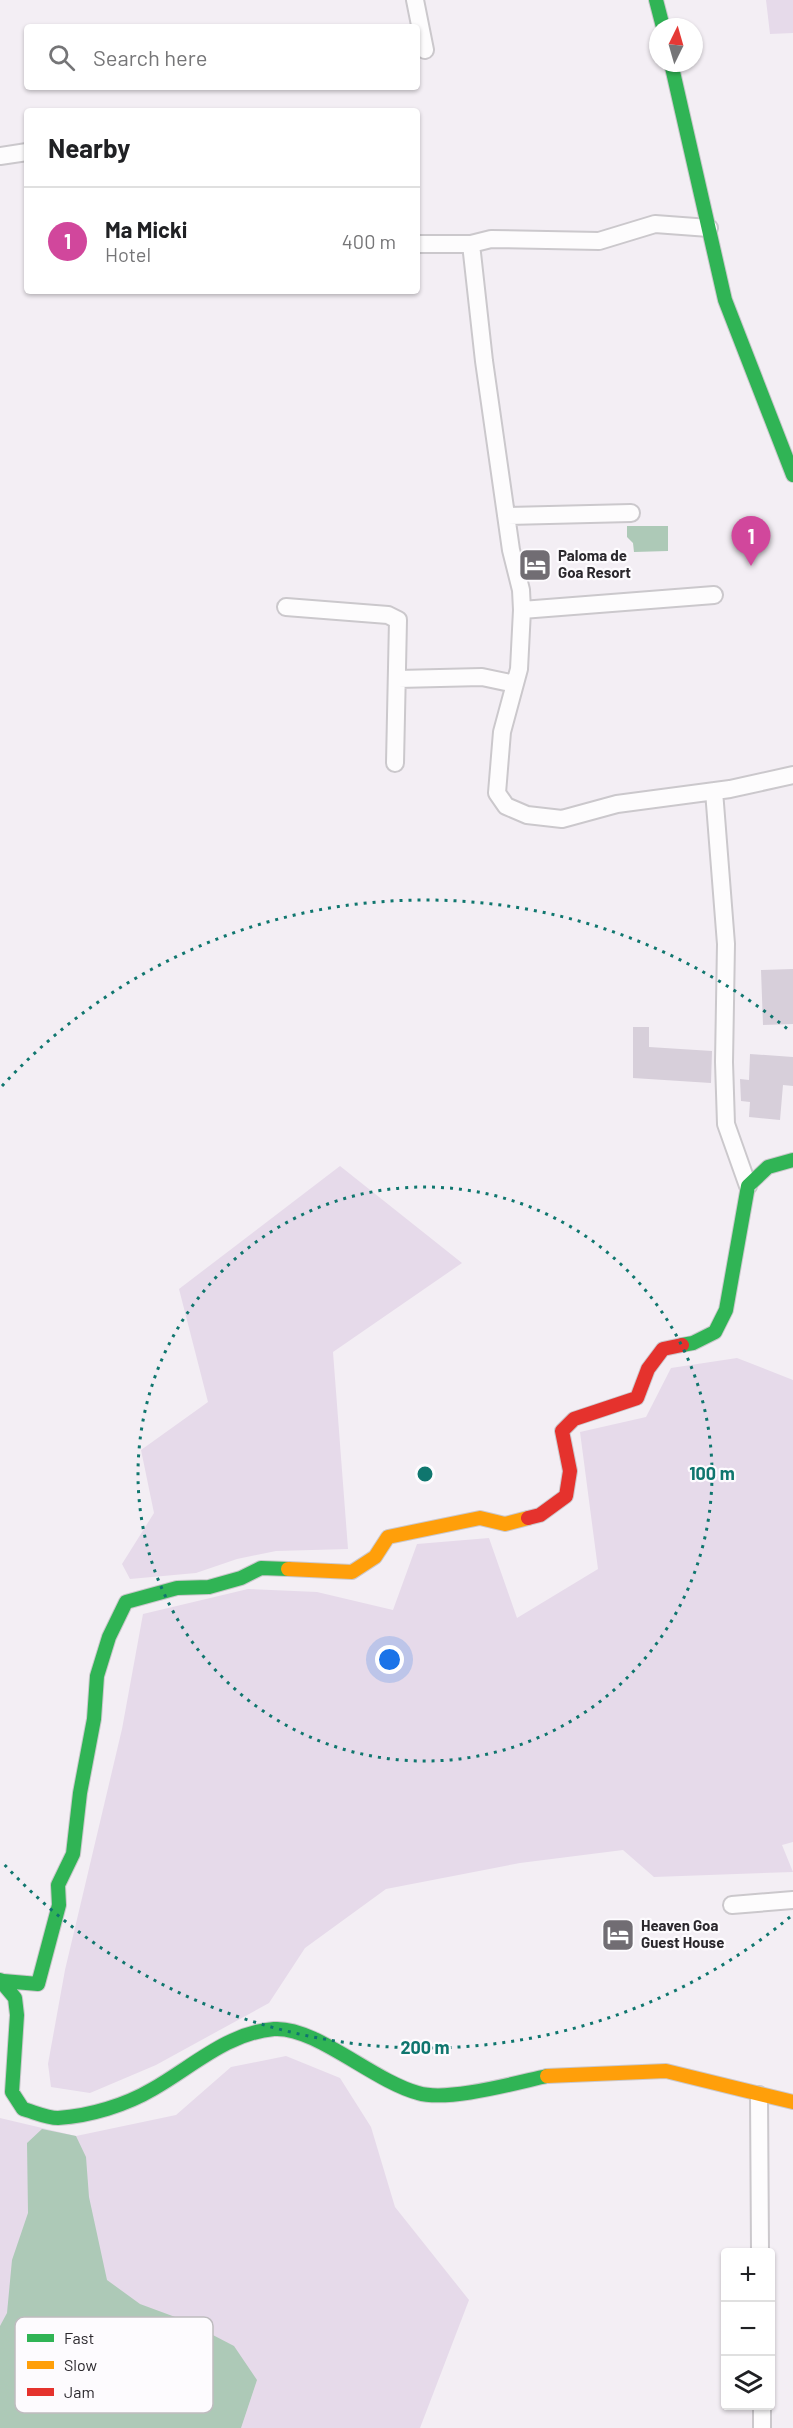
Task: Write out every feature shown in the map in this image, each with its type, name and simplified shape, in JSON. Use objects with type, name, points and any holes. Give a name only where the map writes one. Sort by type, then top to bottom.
[{"type":"street","points":[[415,0],[420,24]]},
{"type":"street","points":[[656,0],[661,18]]},
{"type":"street","points":[[420,25],[425,50]]},
{"type":"street","points":[[673,72],[725,300],[793,475]]},
{"type":"street","points":[[0,156],[24,152]]},
{"type":"street","points":[[420,244],[471,244],[491,239],[599,241],[655,224],[709,228]]},
{"type":"street","points":[[471,244],[484,361],[506,516],[521,590],[522,610],[519,669],[502,732],[497,793],[506,806],[527,815],[562,819],[617,804],[714,791],[793,775]]},
{"type":"street","points":[[506,516],[631,513]]},
{"type":"street","points":[[522,610],[714,595]]},
{"type":"street","points":[[286,607],[388,615],[398,620],[394,763]]},
{"type":"street","points":[[398,679],[482,677],[514,684]]},
{"type":"street","points":[[1,1981],[38,1984],[59,1905],[58,1885],[73,1854],[80,1793],[94,1719],[97,1676],[109,1637],[126,1602],[177,1588],[208,1587],[241,1578],[261,1568],[352,1572],[375,1557],[388,1537],[480,1518],[505,1524],[540,1515],[566,1496],[570,1471],[562,1431],[574,1419],[637,1398],[648,1369],[663,1349],[693,1343],[715,1332],[726,1310],[748,1185],[726,1124],[724,1062],[726,944],[714,791]]},
{"type":"street","points":[[748,1185],[768,1167],[793,1160]]},
{"type":"street","points":[[732,1905],[793,1900]]},
{"type":"street","points":[[1,1981],[15,1998],[17,2016],[12,2092],[23,2109],[56,2118],[100,2111],[152,2090],[204,2056],[242,2036],[275,2029],[303,2032],[380,2078],[419,2094],[460,2094],[553,2075],[666,2071],[793,2102]]},
{"type":"street","points":[[759,2095],[760,2248]]},
{"type":"street","points":[[762,2410],[762,2428]]},
{"type":"shaded area","points":[[766,0],[793,0],[793,33],[770,34]]},
{"type":"shaded area","points":[[627,526],[668,526],[668,551],[634,552],[633,543],[627,537]]},
{"type":"shaded area","points":[[340,1166],[462,1263],[333,1352],[348,1549],[276,1551],[237,1559],[196,1573],[130,1579],[122,1564],[154,1513],[141,1450],[208,1402],[179,1289]]},
{"type":"shaded area","points":[[737,1358],[793,1380],[793,1842],[782,1845],[793,1872],[654,1877],[623,1850],[520,1863],[386,1889],[305,1948],[269,2003],[156,2065],[90,2093],[51,2087],[48,2064],[65,1970],[122,1729],[143,1614],[248,1589],[317,1592],[393,1610],[417,1544],[489,1538],[517,1618],[598,1569],[580,1432],[646,1417],[671,1368]]},
{"type":"shaded area","points":[[286,2056],[340,2078],[371,2127],[395,2207],[469,2300],[420,2428],[0,2428],[0,2118],[76,2136],[176,2115],[231,2067]]},
{"type":"shaded area","points":[[42,2129],[76,2136],[86,2157],[89,2197],[107,2280],[140,2304],[175,2317],[15,2317],[15,2413],[213,2413],[213,2335],[234,2346],[257,2380],[241,2428],[0,2428],[0,2326],[7,2313],[12,2260],[28,2213],[27,2143]]},
{"type":"building","points":[[793,969],[793,1024],[763,1025],[761,970]]},
{"type":"building","points":[[633,1027],[649,1027],[649,1047],[712,1051],[711,1083],[633,1078]]},
{"type":"building","points":[[750,1054],[793,1057],[793,1086],[783,1085],[780,1120],[749,1117],[750,1102],[741,1101],[740,1079],[749,1080]]},
{"type":"traffic: fast","points":[[656,0],[661,18]]},
{"type":"traffic: fast","points":[[673,72],[725,300],[793,475]]},
{"type":"traffic: fast","points":[[682,1345],[693,1343],[715,1332],[726,1310],[748,1186],[768,1167],[793,1160]]},
{"type":"traffic: fast","points":[[3,1981],[38,1984],[59,1905],[58,1885],[73,1854],[80,1793],[94,1719],[97,1676],[109,1637],[126,1602],[177,1588],[209,1587],[241,1578],[261,1568],[288,1569]]},
{"type":"traffic: fast","points":[[0,1980],[15,1998],[17,2015],[12,2092],[23,2109],[49,2117],[83,2115],[120,2105],[153,2089],[225,2044],[257,2032],[274,2029],[290,2030],[307,2036],[382,2078],[418,2093],[431,2095],[464,2093],[547,2076]]},
{"type":"traffic: slow","points":[[288,1569],[352,1572],[375,1557],[388,1537],[480,1518],[505,1524],[528,1518]]},
{"type":"traffic: slow","points":[[547,2076],[666,2071],[793,2102]]},
{"type":"traffic: jam","points":[[528,1518],[540,1515],[566,1496],[570,1471],[562,1431],[574,1419],[637,1398],[648,1369],[663,1349],[682,1345]]},
{"type":"place","name":"Paloma de Goa Resort","points":[[535,565]]},
{"type":"place","name":"Ma Micki","points":[[751,566]]},
{"type":"place","name":"Heaven Goa Guest House","points":[[618,1935]]}]
